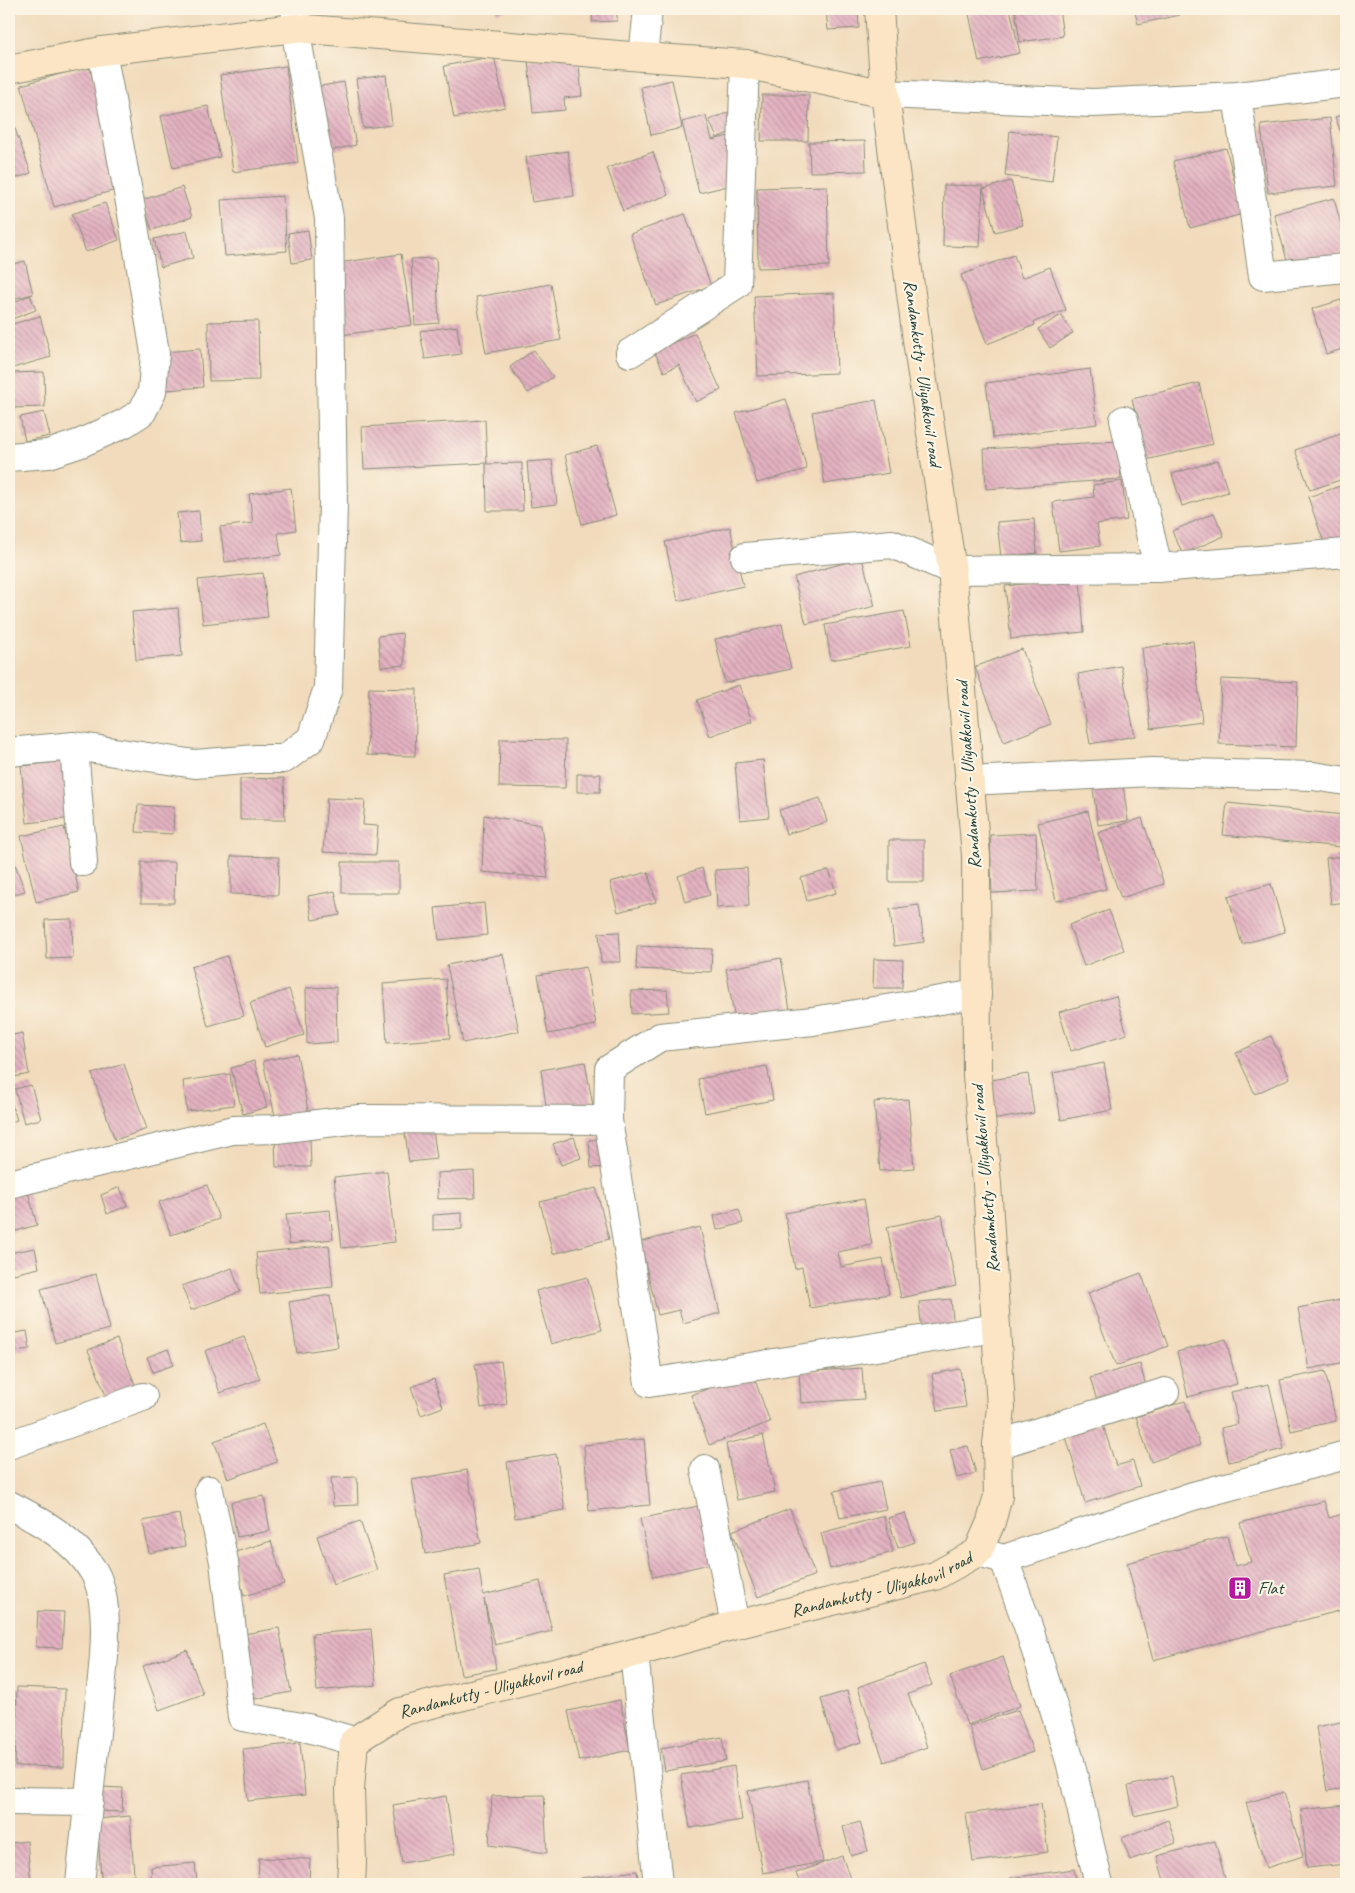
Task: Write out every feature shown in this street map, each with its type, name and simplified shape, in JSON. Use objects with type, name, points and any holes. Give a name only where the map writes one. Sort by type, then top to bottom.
[{"type":"street","points":[[643,57],[648,9]]},
{"type":"street","name":"Randamkutty - Uliyakkovil road","points":[[354,1741],[400,1712],[634,1653],[735,1625],[935,1576],[978,1552],[991,1522],[998,1496],[997,1445],[1001,1407],[987,1184],[977,1075],[976,856],[952,570],[919,355],[885,94],[880,9]]},
{"type":"street","points":[[9,752],[74,746],[195,764],[257,759],[284,759],[311,739],[328,688],[333,504],[328,218],[295,18]]},
{"type":"street","points":[[9,69],[295,18],[643,57],[745,64],[885,94],[1093,103],[1237,96],[1346,83]]},
{"type":"street","points":[[9,457],[48,454],[125,423],[142,412],[152,392],[155,353],[102,51]]},
{"type":"street","points":[[630,353],[737,284],[745,64]]},
{"type":"street","points":[[1237,96],[1263,276],[1345,268]]},
{"type":"street","points":[[1124,420],[1158,568]]},
{"type":"street","points":[[745,557],[892,544],[952,570],[1158,568],[1346,553]]},
{"type":"street","points":[[74,746],[83,862]]},
{"type":"street","points":[[969,781],[1152,772],[1314,776],[1346,781]]},
{"type":"street","points":[[977,994],[813,1021],[660,1037],[609,1069],[608,1120],[649,1382],[996,1328]]},
{"type":"street","points":[[9,1184],[234,1130],[277,1129],[359,1119],[608,1120]]},
{"type":"street","points":[[997,1445],[1166,1392]]},
{"type":"street","points":[[9,1445],[143,1397]]},
{"type":"street","points":[[978,1552],[1004,1559],[1193,1496],[1346,1455]]},
{"type":"street","points":[[705,1469],[735,1625]]},
{"type":"street","points":[[208,1490],[224,1562],[242,1717],[308,1728],[354,1741],[350,1789],[351,1884]]},
{"type":"street","points":[[9,1505],[53,1529],[80,1552],[94,1573],[101,1590],[105,1634],[80,1884]]},
{"type":"street","points":[[1004,1559],[1030,1632],[1070,1761],[1099,1884]]},
{"type":"street","points":[[634,1653],[658,1884]]},
{"type":"street","points":[[9,1802],[89,1802]]},
{"type":"building","points":[[496,9],[510,9],[497,13]]},
{"type":"building","points":[[593,9],[617,9],[617,21],[592,22]]},
{"type":"building","points":[[826,9],[858,9],[859,28],[828,30]]},
{"type":"building","points":[[968,9],[1010,9],[1020,53],[979,62]]},
{"type":"building","points":[[1015,9],[1059,9],[1063,36],[1020,42]]},
{"type":"building","points":[[1134,9],[1179,9],[1180,15],[1138,24]]},
{"type":"building","points":[[1340,9],[1346,9],[1346,13],[1342,14]]},
{"type":"building","points":[[494,56],[505,107],[454,118],[444,66]]},
{"type":"building","points":[[578,56],[582,96],[564,98],[565,110],[533,113],[528,60]]},
{"type":"building","points":[[89,66],[123,188],[54,207],[21,85]]},
{"type":"building","points":[[286,66],[298,163],[233,172],[220,75]]},
{"type":"building","points":[[386,75],[392,125],[363,128],[356,79]]},
{"type":"building","points":[[672,80],[682,128],[651,135],[641,87]]},
{"type":"building","points":[[344,82],[356,145],[329,151],[316,87]]},
{"type":"building","points":[[762,95],[809,95],[808,141],[761,141]]},
{"type":"building","points":[[208,106],[220,157],[173,168],[161,116]]},
{"type":"building","points":[[732,111],[740,128],[717,138],[709,120]]},
{"type":"building","points":[[9,112],[31,173],[14,179],[9,164]]},
{"type":"building","points":[[1346,113],[1346,146],[1335,117]]},
{"type":"building","points":[[706,116],[712,140],[729,136],[740,183],[699,193],[682,122]]},
{"type":"building","points":[[1330,118],[1337,186],[1268,193],[1261,125]]},
{"type":"building","points":[[1010,131],[1057,137],[1052,182],[1005,176]]},
{"type":"building","points":[[865,141],[866,171],[810,172],[809,142]]},
{"type":"building","points":[[1226,148],[1243,214],[1190,228],[1173,161]]},
{"type":"building","points":[[568,151],[574,196],[532,202],[526,157]]},
{"type":"building","points":[[653,152],[668,195],[623,211],[607,168]]},
{"type":"building","points":[[1011,181],[1023,225],[995,232],[983,189]]},
{"type":"building","points":[[944,185],[983,186],[980,247],[943,246]]},
{"type":"building","points":[[827,186],[829,266],[758,268],[757,188]]},
{"type":"building","points":[[182,187],[192,217],[152,230],[142,200]]},
{"type":"building","points":[[283,196],[287,251],[225,256],[221,200]]},
{"type":"building","points":[[1334,198],[1346,244],[1346,252],[1289,267],[1274,214]]},
{"type":"building","points":[[105,203],[119,240],[86,252],[72,214]]},
{"type":"building","points":[[685,214],[711,286],[656,305],[630,234]]},
{"type":"building","points":[[308,230],[312,260],[292,263],[288,233]]},
{"type":"building","points":[[187,231],[193,258],[161,267],[154,239]]},
{"type":"building","points":[[401,254],[412,325],[341,335],[331,264]]},
{"type":"building","points":[[1014,255],[1022,278],[1050,267],[1066,310],[1034,322],[1035,325],[987,344],[961,275]]},
{"type":"building","points":[[436,258],[439,323],[415,325],[411,259]]},
{"type":"building","points":[[25,261],[33,294],[9,300],[9,265]]},
{"type":"building","points":[[551,284],[561,340],[486,353],[476,297]]},
{"type":"building","points":[[834,293],[837,373],[758,376],[754,296]]},
{"type":"building","points":[[30,295],[36,310],[9,320],[9,304]]},
{"type":"building","points":[[1341,300],[1346,317],[1346,348],[1326,354],[1312,309]]},
{"type":"building","points":[[1061,315],[1073,333],[1050,348],[1038,329]]},
{"type":"building","points":[[40,316],[51,357],[9,369],[9,325]]},
{"type":"building","points":[[258,321],[259,380],[209,381],[208,322]]},
{"type":"building","points":[[457,326],[461,354],[425,359],[420,331]]},
{"type":"building","points":[[695,333],[721,390],[696,402],[679,365],[664,372],[654,351]]},
{"type":"building","points":[[200,349],[203,387],[167,390],[164,352]]},
{"type":"building","points":[[534,350],[553,377],[528,393],[510,367]]},
{"type":"building","points":[[1090,369],[1097,424],[993,438],[986,383]]},
{"type":"building","points":[[44,372],[45,407],[9,408],[9,373]]},
{"type":"building","points":[[1199,383],[1213,444],[1146,460],[1132,399]]},
{"type":"building","points":[[786,399],[807,469],[757,483],[736,413]]},
{"type":"building","points":[[876,400],[889,473],[825,484],[812,412]]},
{"type":"building","points":[[44,412],[50,436],[25,441],[20,417]]},
{"type":"building","points":[[485,420],[487,463],[364,469],[362,427]]},
{"type":"building","points":[[1346,432],[1346,478],[1310,490],[1295,450]]},
{"type":"building","points":[[1119,441],[1121,479],[986,489],[984,449]]},
{"type":"building","points":[[597,446],[616,515],[582,524],[565,455]]},
{"type":"building","points":[[552,460],[557,504],[531,507],[527,462]]},
{"type":"building","points":[[1218,460],[1228,492],[1182,506],[1172,474]]},
{"type":"building","points":[[522,463],[523,511],[487,511],[486,464]]},
{"type":"building","points":[[1122,481],[1127,520],[1097,524],[1100,546],[1059,551],[1053,502],[1094,497],[1093,485]]},
{"type":"building","points":[[1346,484],[1346,538],[1325,546],[1308,497]]},
{"type":"building","points":[[291,488],[296,530],[278,533],[281,555],[225,562],[220,527],[253,523],[249,494]]},
{"type":"building","points":[[199,511],[201,541],[180,543],[177,513]]},
{"type":"building","points":[[1214,513],[1224,536],[1183,554],[1172,531]]},
{"type":"building","points":[[1034,519],[1037,553],[1001,557],[997,522]]},
{"type":"building","points":[[730,527],[743,586],[678,601],[665,542]]},
{"type":"building","points":[[862,558],[875,606],[806,624],[794,577]]},
{"type":"building","points":[[263,573],[268,617],[203,624],[198,580]]},
{"type":"building","points":[[1080,578],[1084,632],[1011,639],[1005,586]]},
{"type":"building","points":[[178,608],[182,656],[136,660],[132,612]]},
{"type":"building","points":[[904,611],[911,646],[831,660],[825,625]]},
{"type":"building","points":[[782,624],[791,669],[725,683],[715,639]]},
{"type":"building","points":[[402,633],[405,665],[381,667],[378,636]]},
{"type":"building","points":[[1193,641],[1202,722],[1151,729],[1142,648]]},
{"type":"building","points":[[1022,649],[1051,724],[1004,742],[975,667]]},
{"type":"building","points":[[1121,666],[1135,736],[1090,744],[1078,674]]},
{"type":"building","points":[[1221,679],[1298,682],[1296,747],[1219,744]]},
{"type":"building","points":[[739,685],[752,721],[710,736],[697,700]]},
{"type":"building","points":[[369,688],[417,689],[415,756],[367,755]]},
{"type":"building","points":[[500,739],[566,740],[565,788],[499,787]]},
{"type":"building","points":[[763,760],[769,817],[740,820],[735,763]]},
{"type":"building","points":[[66,761],[73,818],[27,823],[21,766]]},
{"type":"building","points":[[577,774],[601,774],[600,792],[577,792]]},
{"type":"building","points":[[284,778],[285,820],[240,820],[240,779]]},
{"type":"building","points":[[1123,785],[1128,821],[1098,825],[1093,789]]},
{"type":"building","points":[[327,798],[365,800],[363,825],[378,826],[376,855],[323,852]]},
{"type":"building","points":[[820,798],[827,822],[786,834],[779,810]]},
{"type":"building","points":[[1227,803],[1344,815],[1341,847],[1223,835]]},
{"type":"building","points":[[138,805],[174,807],[173,834],[136,832]]},
{"type":"building","points":[[9,807],[13,819],[9,820]]},
{"type":"building","points":[[1088,811],[1106,889],[1056,901],[1038,823]]},
{"type":"building","points":[[484,815],[541,825],[548,878],[482,872]]},
{"type":"building","points":[[1142,818],[1164,884],[1121,898],[1098,833]]},
{"type":"building","points":[[64,827],[79,892],[36,902],[21,836]]},
{"type":"building","points":[[1036,833],[1038,891],[992,893],[990,835]]},
{"type":"building","points":[[889,840],[924,840],[924,882],[889,882]]},
{"type":"building","points":[[9,848],[25,891],[9,896]]},
{"type":"building","points":[[231,856],[279,857],[278,895],[231,894]]},
{"type":"building","points":[[1346,856],[1346,902],[1331,904],[1326,858]]},
{"type":"building","points":[[141,862],[175,862],[174,903],[141,903]]},
{"type":"building","points":[[342,862],[399,862],[399,893],[342,893]]},
{"type":"building","points":[[702,868],[710,895],[685,902],[678,876]]},
{"type":"building","points":[[747,868],[749,906],[717,908],[715,870]]},
{"type":"building","points":[[829,870],[836,893],[807,901],[801,878]]},
{"type":"building","points":[[648,872],[656,902],[618,912],[610,882]]},
{"type":"building","points":[[1271,884],[1285,932],[1242,944],[1228,896]]},
{"type":"building","points":[[335,891],[340,915],[312,920],[308,896]]},
{"type":"building","points":[[484,903],[487,935],[439,940],[435,908]]},
{"type":"building","points":[[919,905],[924,942],[894,946],[890,909]]},
{"type":"building","points":[[1109,910],[1124,950],[1084,966],[1069,925]]},
{"type":"building","points":[[72,919],[73,958],[47,959],[45,920]]},
{"type":"building","points":[[619,932],[621,962],[601,962],[599,933]]},
{"type":"building","points":[[637,946],[712,949],[711,972],[636,969]]},
{"type":"building","points":[[503,954],[519,1031],[463,1043],[447,965]]},
{"type":"building","points":[[227,956],[244,1016],[208,1026],[191,967]]},
{"type":"building","points":[[781,958],[790,1010],[735,1020],[726,969]]},
{"type":"building","points":[[874,959],[903,960],[902,988],[873,988]]},
{"type":"building","points":[[586,967],[596,1025],[548,1034],[538,975]]},
{"type":"building","points":[[446,979],[450,1038],[387,1043],[383,984]]},
{"type":"building","points":[[336,987],[337,1042],[307,1044],[306,988]]},
{"type":"building","points":[[289,989],[304,1035],[265,1047],[250,1003]]},
{"type":"building","points":[[667,990],[669,1012],[632,1014],[631,991]]},
{"type":"building","points":[[1116,996],[1127,1034],[1071,1051],[1059,1012]]},
{"type":"building","points":[[22,1033],[29,1074],[9,1078],[9,1036]]},
{"type":"building","points":[[1271,1036],[1290,1078],[1255,1094],[1236,1053]]},
{"type":"building","points":[[297,1054],[309,1115],[276,1121],[263,1061]]},
{"type":"building","points":[[254,1061],[267,1107],[243,1114],[231,1068]]},
{"type":"building","points":[[585,1062],[593,1106],[547,1113],[541,1070]]},
{"type":"building","points":[[1104,1063],[1112,1110],[1061,1120],[1053,1073]]},
{"type":"building","points":[[124,1064],[147,1129],[115,1140],[92,1074]]},
{"type":"building","points":[[767,1066],[773,1100],[705,1113],[698,1079]]},
{"type":"building","points":[[230,1074],[234,1105],[187,1111],[183,1081]]},
{"type":"building","points":[[1028,1074],[1034,1113],[985,1121],[979,1082]]},
{"type":"building","points":[[31,1085],[41,1119],[24,1123],[15,1089]]},
{"type":"building","points":[[9,1095],[17,1120],[9,1123]]},
{"type":"building","points":[[908,1099],[914,1168],[880,1171],[874,1102]]},
{"type":"building","points":[[433,1129],[437,1159],[409,1162],[405,1133]]},
{"type":"building","points":[[574,1137],[581,1158],[561,1165],[553,1144]]},
{"type":"building","points":[[310,1139],[311,1167],[276,1167],[275,1140]]},
{"type":"building","points":[[605,1139],[607,1167],[591,1168],[589,1140]]},
{"type":"building","points":[[387,1171],[395,1242],[342,1248],[334,1177]]},
{"type":"building","points":[[474,1171],[475,1198],[438,1199],[437,1173]]},
{"type":"building","points":[[26,1185],[37,1225],[9,1233],[9,1190]]},
{"type":"building","points":[[207,1185],[219,1219],[171,1235],[159,1202]]},
{"type":"building","points":[[120,1187],[127,1206],[107,1214],[101,1195]]},
{"type":"building","points":[[596,1188],[609,1239],[553,1254],[540,1202]]},
{"type":"building","points":[[864,1199],[872,1245],[838,1252],[841,1267],[883,1259],[889,1294],[810,1308],[802,1267],[795,1269],[785,1213]]},
{"type":"building","points":[[739,1209],[743,1223],[717,1230],[714,1216]]},
{"type":"building","points":[[330,1210],[333,1239],[289,1244],[286,1214]]},
{"type":"building","points":[[462,1213],[462,1229],[433,1230],[433,1215]]},
{"type":"building","points":[[942,1215],[956,1286],[901,1298],[887,1227]]},
{"type":"building","points":[[700,1227],[720,1313],[683,1323],[679,1310],[658,1315],[640,1242]]},
{"type":"building","points":[[329,1245],[333,1287],[260,1294],[256,1253]]},
{"type":"building","points":[[35,1248],[39,1268],[9,1275],[9,1253]]},
{"type":"building","points":[[232,1268],[240,1292],[191,1310],[182,1286]]},
{"type":"building","points":[[1141,1273],[1168,1346],[1116,1366],[1088,1293]]},
{"type":"building","points":[[96,1274],[110,1329],[55,1343],[41,1289]]},
{"type":"building","points":[[587,1277],[602,1330],[551,1344],[536,1291]]},
{"type":"building","points":[[330,1295],[338,1347],[297,1353],[289,1302]]},
{"type":"building","points":[[951,1299],[954,1329],[922,1332],[919,1302]]},
{"type":"building","points":[[1346,1299],[1346,1362],[1309,1369],[1298,1308]]},
{"type":"building","points":[[27,1331],[30,1349],[9,1352],[9,1334]]},
{"type":"building","points":[[244,1337],[260,1379],[220,1393],[205,1351]]},
{"type":"building","points":[[117,1339],[136,1387],[107,1398],[88,1350]]},
{"type":"building","points":[[1226,1339],[1237,1384],[1188,1397],[1177,1352]]},
{"type":"building","points":[[168,1349],[174,1365],[153,1372],[147,1357]]},
{"type":"building","points":[[501,1361],[507,1404],[481,1408],[475,1364]]},
{"type":"building","points":[[1140,1364],[1147,1390],[1098,1404],[1090,1378]]},
{"type":"building","points":[[862,1368],[864,1399],[801,1403],[799,1372]]},
{"type":"building","points":[[960,1369],[966,1407],[938,1411],[932,1374]]},
{"type":"building","points":[[1325,1371],[1336,1421],[1291,1431],[1280,1380]]},
{"type":"building","points":[[752,1372],[770,1422],[709,1445],[691,1395]]},
{"type":"building","points":[[434,1379],[443,1407],[421,1415],[411,1387]]},
{"type":"building","points":[[1269,1384],[1284,1449],[1229,1462],[1221,1428],[1238,1424],[1231,1392]]},
{"type":"building","points":[[1185,1401],[1200,1445],[1151,1462],[1136,1417]]},
{"type":"building","points":[[1102,1422],[1116,1466],[1133,1461],[1140,1486],[1085,1503],[1065,1433]]},
{"type":"building","points":[[263,1424],[277,1462],[228,1479],[214,1441]]},
{"type":"building","points":[[763,1435],[775,1492],[737,1500],[726,1444]]},
{"type":"building","points":[[644,1439],[650,1505],[589,1511],[584,1445]]},
{"type":"building","points":[[968,1446],[976,1473],[957,1478],[950,1450]]},
{"type":"building","points":[[556,1454],[565,1510],[515,1518],[507,1462]]},
{"type":"building","points":[[467,1470],[481,1543],[425,1554],[412,1480]]},
{"type":"building","points":[[357,1477],[358,1505],[333,1506],[331,1478]]},
{"type":"building","points":[[880,1482],[886,1509],[840,1518],[834,1491]]},
{"type":"building","points":[[264,1496],[270,1531],[237,1537],[231,1502]]},
{"type":"building","name":"Flat","points":[[1324,1501],[1329,1518],[1346,1513],[1346,1609],[1153,1660],[1127,1563],[1227,1536],[1235,1566],[1251,1562],[1240,1523]]},
{"type":"building","points":[[702,1505],[714,1563],[653,1577],[640,1519]]},
{"type":"building","points":[[790,1509],[815,1575],[758,1597],[732,1531]]},
{"type":"building","points":[[905,1513],[915,1542],[898,1548],[888,1518]]},
{"type":"building","points":[[179,1514],[185,1546],[149,1553],[143,1521]]},
{"type":"building","points":[[884,1516],[893,1552],[830,1569],[821,1533]]},
{"type":"building","points":[[360,1521],[377,1570],[333,1585],[317,1536]]},
{"type":"building","points":[[271,1541],[284,1584],[244,1596],[232,1553]]},
{"type":"building","points":[[479,1569],[483,1595],[540,1581],[552,1631],[495,1645],[484,1599],[496,1669],[461,1675],[444,1575]]},
{"type":"building","points":[[38,1611],[64,1612],[62,1648],[36,1647]]},
{"type":"building","points":[[279,1628],[291,1692],[255,1699],[244,1634]]},
{"type":"building","points":[[371,1629],[376,1685],[317,1691],[312,1634]]},
{"type":"building","points":[[187,1650],[203,1694],[159,1710],[143,1666]]},
{"type":"building","points":[[1003,1657],[1020,1706],[967,1725],[950,1676]]},
{"type":"building","points":[[924,1664],[932,1685],[908,1694],[927,1747],[884,1762],[858,1687]]},
{"type":"building","points":[[17,1687],[65,1689],[64,1767],[15,1766]]},
{"type":"building","points":[[847,1691],[862,1742],[836,1750],[821,1699]]},
{"type":"building","points":[[620,1700],[630,1750],[579,1761],[568,1711]]},
{"type":"building","points":[[1018,1710],[1033,1752],[983,1769],[969,1726]]},
{"type":"building","points":[[1346,1721],[1346,1788],[1327,1791],[1316,1727]]},
{"type":"building","points":[[722,1737],[726,1761],[665,1771],[661,1748]]},
{"type":"building","points":[[300,1743],[305,1795],[248,1801],[243,1749]]},
{"type":"building","points":[[734,1766],[742,1820],[690,1828],[681,1775]]},
{"type":"building","points":[[1172,1776],[1178,1806],[1134,1816],[1128,1786]]},
{"type":"building","points":[[807,1780],[823,1862],[763,1873],[748,1791]]},
{"type":"building","points":[[99,1787],[123,1788],[122,1812],[98,1811]]},
{"type":"building","points":[[1284,1792],[1303,1856],[1266,1868],[1246,1803]]},
{"type":"building","points":[[544,1795],[547,1853],[489,1845],[492,1796]]},
{"type":"building","points":[[446,1796],[455,1854],[402,1863],[393,1805]]},
{"type":"building","points":[[1041,1804],[1048,1852],[973,1862],[966,1814]]},
{"type":"building","points":[[1346,1805],[1346,1864],[1307,1868],[1301,1810]]},
{"type":"building","points":[[130,1816],[134,1875],[101,1878],[97,1819]]},
{"type":"building","points":[[1168,1820],[1176,1843],[1130,1860],[1122,1838]]},
{"type":"building","points":[[860,1822],[868,1851],[851,1856],[843,1827]]},
{"type":"building","points":[[27,1841],[31,1884],[9,1884],[9,1843]]},
{"type":"building","points":[[1215,1841],[1226,1882],[1219,1884],[1165,1884],[1157,1856]]},
{"type":"building","points":[[842,1856],[852,1884],[800,1884],[796,1873]]},
{"type":"building","points":[[259,1858],[310,1859],[309,1884],[258,1884]]},
{"type":"building","points":[[195,1863],[197,1884],[152,1884],[151,1867]]},
{"type":"building","points":[[1074,1869],[1077,1884],[1011,1884],[1010,1878]]},
{"type":"building","points":[[637,1871],[639,1884],[582,1884],[581,1878]]},
{"type":"place","name":"Flat","points":[[1240,1588]]}]
